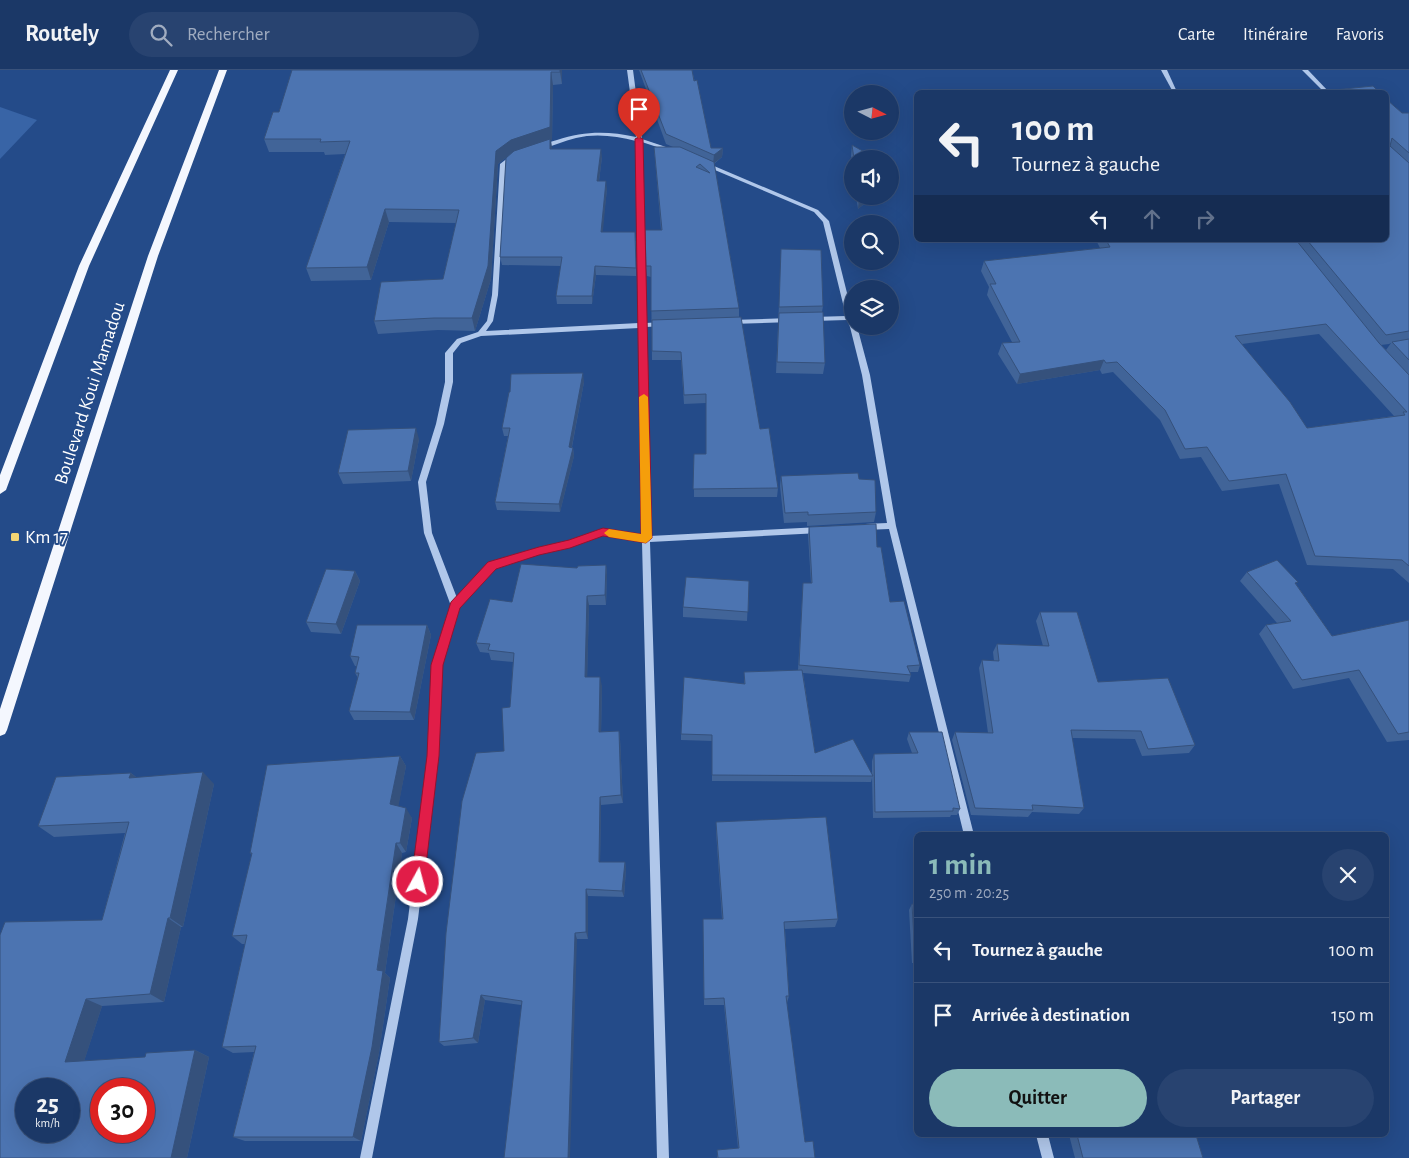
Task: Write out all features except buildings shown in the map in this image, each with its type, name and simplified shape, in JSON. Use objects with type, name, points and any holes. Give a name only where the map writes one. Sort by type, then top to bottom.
[{"type":"main road","points":[[0,490],[84,266],[174,70]]},
{"type":"main road","name":"Boulevard Koui Mamadou","points":[[0,730],[153,256],[223,70]]},
{"type":"street","points":[[630,70],[639,139],[646,538],[663,1158]]},
{"type":"street","points":[[1164,70],[1174,90]]},
{"type":"street","points":[[1305,70],[1325,90]]},
{"type":"street","points":[[532,149],[582,135],[593,134],[639,139],[679,153]]},
{"type":"street","points":[[480,334],[490,321],[495,295],[503,164],[511,156],[522,151]]},
{"type":"street","points":[[695,160],[816,211],[826,221],[844,292]]},
{"type":"street","points":[[722,322],[844,323]]},
{"type":"street","points":[[455,606],[428,533],[422,482],[440,424],[449,382],[448,353],[459,340],[480,334],[672,324]]},
{"type":"street","points":[[855,335],[866,375],[892,526],[968,832]]},
{"type":"street","points":[[853,528],[892,526]]},
{"type":"street","points":[[366,1158],[413,919],[433,756],[437,665],[455,606],[492,565],[570,544],[603,532],[646,538],[834,529]]},
{"type":"street","points":[[1043,1137],[1048,1158]]},
{"type":"shaded area","points":[[0,107],[37,120],[0,159]]},
{"type":"slow traffic","points":[[609,533],[646,538],[644,397]]},
{"type":"place","name":"Km 17","points":[[15,537]]},
{"type":"route","points":[[418,882],[433,756],[437,665],[455,606],[492,565],[570,544],[603,532],[646,538],[639,139]]}]
